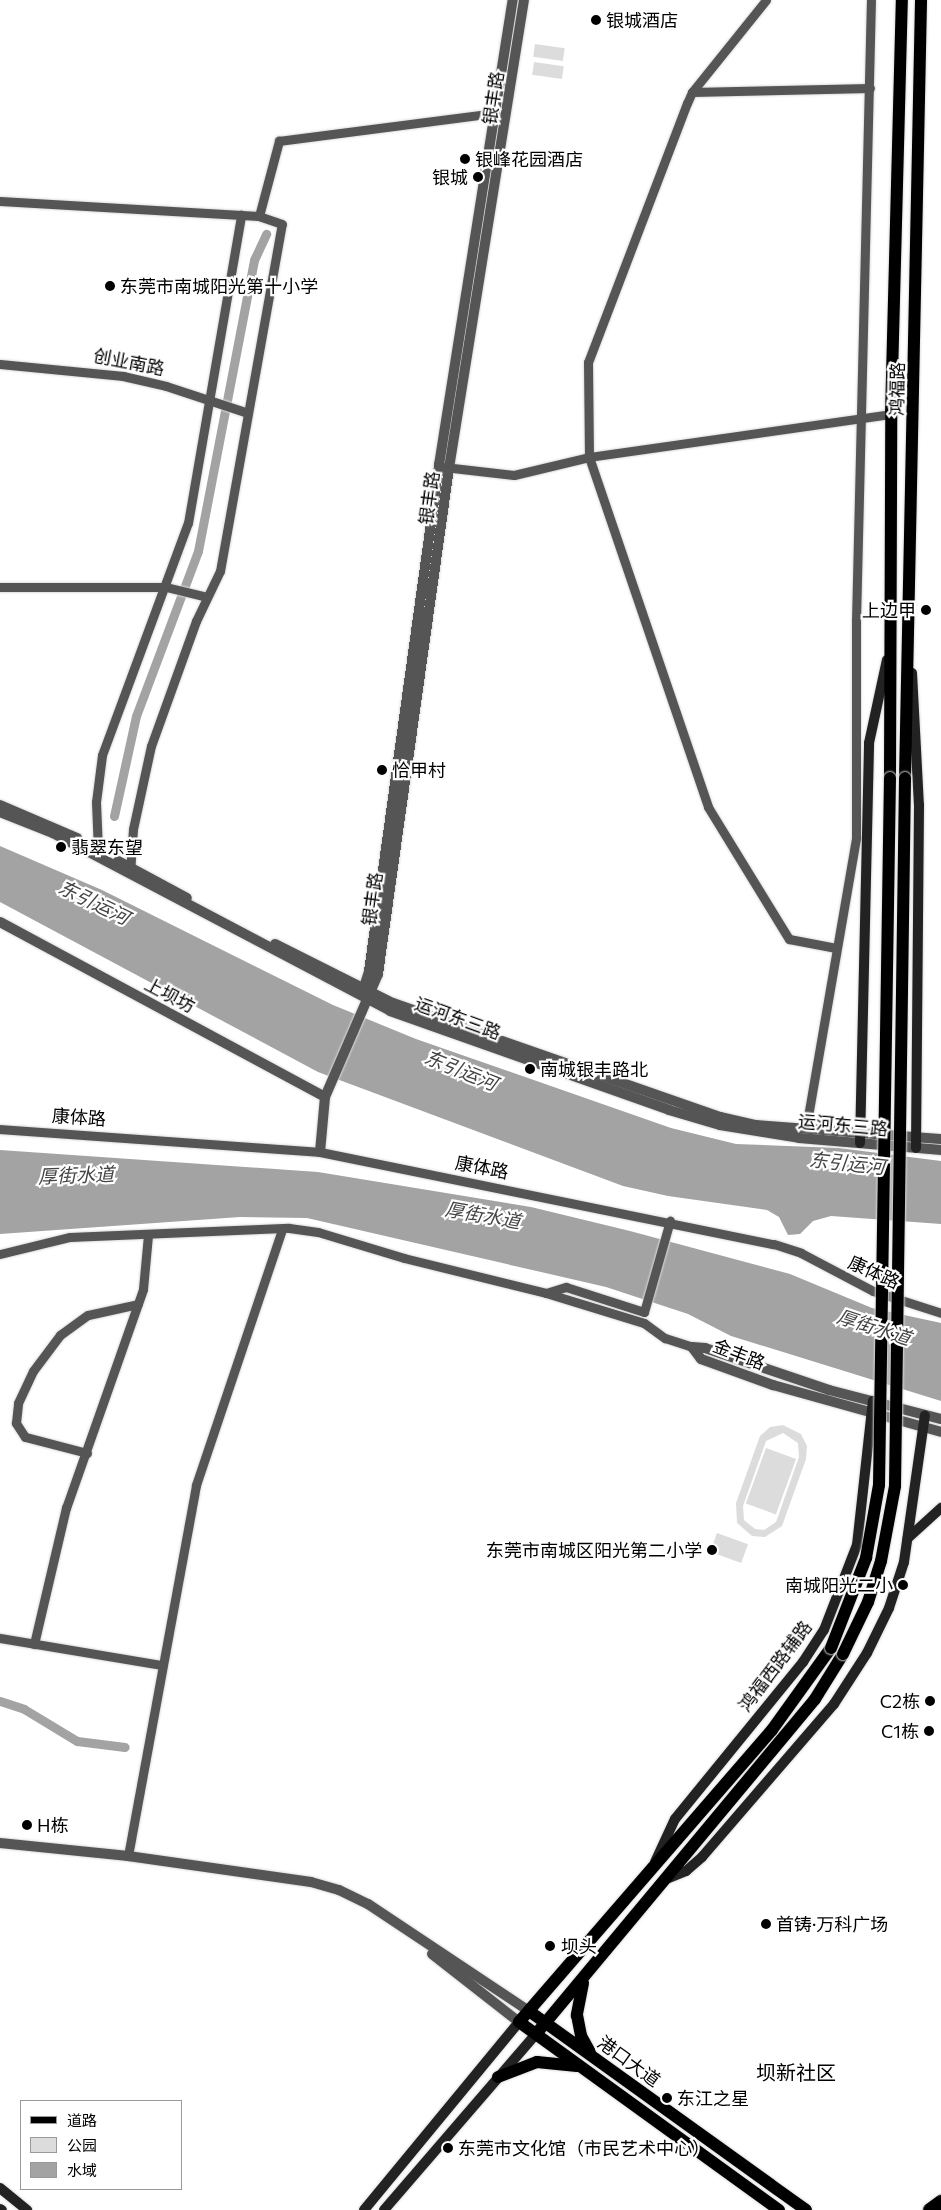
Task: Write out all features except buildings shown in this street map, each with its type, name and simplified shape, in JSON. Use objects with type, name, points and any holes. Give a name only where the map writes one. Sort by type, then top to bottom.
[{"type":"highway","points":[[930,2210],[941,2202]]},
{"type":"main road","name":"鸿福路","points":[[519,2022],[772,1730],[831,1648],[866,1558],[879,1485],[890,778],[891,414],[902,0]]},
{"type":"main road","name":"鸿福路","points":[[536,2034],[815,1699],[844,1654],[868,1602],[881,1561],[895,1486],[905,778],[921,0]]},
{"type":"main road","points":[[909,649],[916,716],[919,796],[916,1143]]},
{"type":"main road","points":[[860,1138],[869,743],[890,652]]},
{"type":"main road","name":"鸿福西路辅路","points":[[654,1865],[675,1819],[803,1662],[824,1630],[857,1545],[873,1401]]},
{"type":"main road","points":[[665,1879],[686,1871],[702,1857],[834,1704],[867,1653],[889,1608],[908,1538],[925,1415]]},
{"type":"main road","points":[[908,1538],[941,1508]]},
{"type":"main road","points":[[586,1974],[578,1995],[577,2015],[581,2036],[592,2057]]},
{"type":"main road","name":"港口大道","points":[[529,2011],[806,2210]]},
{"type":"main road","points":[[364,2210],[519,2022]]},
{"type":"main road","name":"港口大道","points":[[519,2022],[778,2210]]},
{"type":"main road","points":[[384,2210],[536,2034]]},
{"type":"main road","points":[[498,2077],[519,2066],[538,2062],[581,2067]]},
{"type":"main road","points":[[0,2188],[27,2210]]},
{"type":"street","name":"银丰路","points":[[367,995],[439,465],[513,0]]},
{"type":"street","name":"银丰路","points":[[367,995],[378,974],[450,468],[524,0]]},
{"type":"street","points":[[766,0],[692,92],[588,362],[589,457],[708,807],[789,938],[836,948]]},
{"type":"street","points":[[806,1128],[856,838],[861,417],[871,0]]},
{"type":"street","points":[[692,92],[870,88]]},
{"type":"street","points":[[258,216],[279,141],[495,113]]},
{"type":"street","points":[[0,200],[258,216],[282,224],[244,411],[220,571],[207,597],[151,746],[133,829],[130,871]]},
{"type":"street","points":[[98,850],[96,802],[102,755],[116,710],[166,587],[188,523],[241,215]]},
{"type":"street","name":"创业南路","points":[[0,364],[123,376],[208,399],[244,411]]},
{"type":"street","points":[[439,465],[450,468],[514,475],[589,457],[891,414]]},
{"type":"street","points":[[0,587],[166,587],[207,597]]},
{"type":"street","name":"运河东三路","points":[[0,805],[55,826],[98,850],[130,871]]},
{"type":"street","name":"运河东三路","points":[[0,812],[54,834],[130,871],[367,995],[660,1107],[720,1125],[782,1136],[860,1138],[916,1143],[941,1150]]},
{"type":"street","name":"上坝坊","points":[[0,922],[325,1097]]},
{"type":"street","points":[[320,1152],[325,1097],[367,995]]},
{"type":"street","name":"运河东三路","points":[[367,995],[671,1101],[757,1125],[806,1128],[860,1138]]},
{"type":"street","name":"康体路","points":[[0,1129],[320,1152],[670,1220],[788,1248],[874,1291],[941,1312]]},
{"type":"street","name":"运河东三路","points":[[916,1143],[941,1139]]},
{"type":"street","points":[[546,1293],[566,1287],[644,1312],[670,1220]]},
{"type":"street","points":[[128,1856],[161,1665],[196,1485],[282,1229]]},
{"type":"street","points":[[0,1254],[70,1237],[282,1229],[318,1232],[404,1258],[546,1293],[644,1323],[665,1338],[692,1347]]},
{"type":"street","points":[[34,1644],[66,1508],[138,1304],[148,1260],[148,1235]]},
{"type":"street","points":[[87,1453],[25,1436],[16,1423],[18,1403],[33,1372],[60,1335],[88,1315],[118,1306],[138,1304]]},
{"type":"street","name":"金丰路","points":[[692,1347],[705,1348],[778,1374],[941,1419]]},
{"type":"street","name":"金丰路","points":[[692,1347],[701,1358],[764,1382],[941,1432]]},
{"type":"street","points":[[0,1638],[161,1665]]},
{"type":"street","points":[[0,1844],[128,1856],[311,1882],[368,1904],[529,2011]]},
{"type":"street","points":[[368,1904],[519,2022]]},
{"type":"green space","points":[[535,44],[565,48],[563,61],[533,57]]},
{"type":"green space","points":[[534,62],[564,66],[562,79],[532,75]]},
{"type":"green space","points":[[783,1425],[801,1434],[807,1446],[806,1459],[782,1526],[765,1537],[752,1536],[737,1523],[736,1503],[760,1436],[770,1427]],"holes":[[[783,1433],[798,1443],[799,1457],[776,1522],[764,1530],[755,1529],[744,1520],[743,1506],[766,1441]]]},
{"type":"green space","points":[[766,1448],[796,1459],[776,1514],[746,1503]]},
{"type":"green space","points":[[717,1533],[748,1544],[741,1563],[710,1552]]},
{"type":"water","name":"东引运河","points":[[0,846],[102,890],[333,1005],[416,1039],[671,1128],[736,1144],[839,1148],[941,1161],[941,1224],[831,1216],[813,1221],[800,1234],[788,1235],[779,1217],[767,1210],[668,1196],[623,1186],[318,1072],[0,902]]},
{"type":"water","name":"厚街水道","points":[[0,1150],[318,1172],[531,1207],[630,1231],[790,1274],[872,1308],[941,1323],[941,1401],[731,1336],[688,1314],[606,1287],[307,1218],[240,1217],[0,1234]]},
{"type":"waterway","points":[[114,816],[136,716],[198,551],[254,260],[266,234]]},
{"type":"waterway","points":[[0,1701],[24,1709],[77,1741],[125,1747]]},
{"type":"place","name":"银城酒店","points":[[596,20]]},
{"type":"place","name":"银峰花园酒店","points":[[465,159]]},
{"type":"place","name":"银城","points":[[478,177]]},
{"type":"place","name":"东莞市南城阳光第十小学","points":[[110,286]]},
{"type":"place","name":"上边甲","points":[[926,610]]},
{"type":"place","name":"恰甲村","points":[[382,770]]},
{"type":"place","name":"翡翠东望","points":[[61,847]]},
{"type":"place","name":"南城银丰路北","points":[[530,1069]]},
{"type":"place","name":"东莞市南城区阳光第二小学","points":[[712,1550]]},
{"type":"place","name":"南城阳光二小","points":[[903,1585]]},
{"type":"place","name":"C2栋","points":[[930,1701]]},
{"type":"place","name":"C1栋","points":[[929,1731]]},
{"type":"place","name":"H栋","points":[[27,1825]]},
{"type":"place","name":"首铸·万科广场","points":[[766,1924]]},
{"type":"place","name":"坝头","points":[[550,1946]]},
{"type":"place","name":"东江之星","points":[[667,2098]]},
{"type":"place","name":"东莞市文化馆（市民艺术中心）","points":[[448,2148]]},
{"type":"district","name":"坝新社区","points":[[796,2072]]}]
